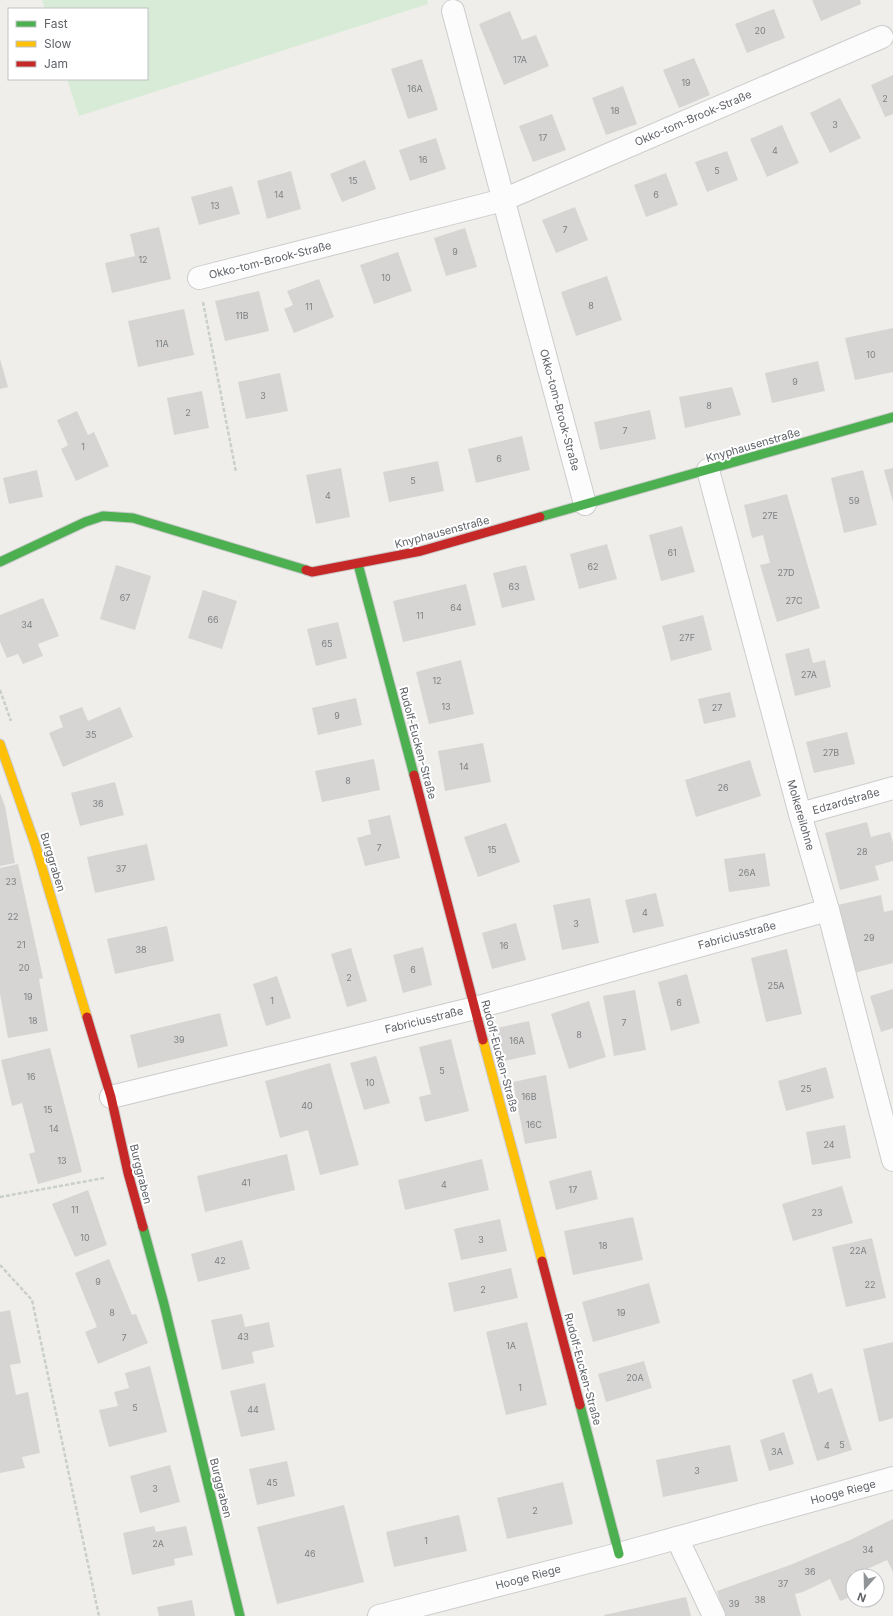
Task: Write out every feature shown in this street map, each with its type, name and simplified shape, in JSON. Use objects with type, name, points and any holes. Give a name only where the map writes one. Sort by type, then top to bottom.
[{"type":"street","name":"Okko-tom-Brook-Straße","points":[[453,11],[585,504]]},
{"type":"street","name":"Okko-tom-Brook-Straße","points":[[199,278],[503,200],[882,37]]},
{"type":"street","name":"Knyphausenstraße","points":[[0,562],[85,522],[103,516],[116,516],[133,518],[312,572],[421,551],[893,417]]},
{"type":"street","name":"Molkereilohne","points":[[708,470],[892,1151]]},
{"type":"street","name":"Rudolf-Eucken-Straße","points":[[358,564],[619,1554]]},
{"type":"street","name":"Burggraben","points":[[0,744],[35,844],[111,1096],[128,1173],[164,1304],[240,1616]]},
{"type":"street","name":"Edzardstraße","points":[[800,814],[893,788]]},
{"type":"street","name":"Fabriciusstraße","points":[[111,1096],[475,1008],[828,910]]},
{"type":"street","name":"Hooge Riege","points":[[379,1616],[619,1554],[893,1478]]},
{"type":"street","points":[[677,1538],[714,1616]]},
{"type":"path","points":[[199,278],[236,472]]},
{"type":"path","points":[[0,1197],[128,1173]]},
{"type":"path","points":[[0,1265],[32,1300],[99,1616]]},
{"type":"green space","points":[[42,0],[427,0],[428,4],[79,116],[67,80],[148,80],[148,8],[45,8]]},
{"type":"building","points":[[812,0],[860,0],[861,4],[821,21]]},
{"type":"building","points":[[774,9],[785,38],[747,53],[735,24]]},
{"type":"building","points":[[510,11],[522,40],[536,35],[549,66],[504,85],[479,24]]},
{"type":"building","points":[[694,58],[710,95],[679,108],[663,70]]},
{"type":"building","points":[[422,59],[438,110],[408,119],[391,69]]},
{"type":"building","points":[[893,75],[893,114],[885,117],[871,85]]},
{"type":"building","points":[[623,86],[637,124],[606,135],[592,98]]},
{"type":"building","points":[[840,98],[861,138],[830,153],[810,113]]},
{"type":"building","points":[[552,114],[566,150],[533,162],[519,126]]},
{"type":"building","points":[[782,125],[799,163],[767,177],[750,139]]},
{"type":"building","points":[[436,138],[446,169],[410,181],[399,150]]},
{"type":"building","points":[[727,151],[738,180],[707,192],[695,162]]},
{"type":"building","points":[[365,160],[376,189],[342,202],[330,174]]},
{"type":"building","points":[[291,171],[301,209],[267,219],[257,181]]},
{"type":"building","points":[[666,173],[678,205],[646,217],[634,185]]},
{"type":"building","points":[[232,186],[240,214],[199,225],[191,197]]},
{"type":"building","points":[[575,207],[588,240],[556,253],[542,220]]},
{"type":"building","points":[[159,227],[171,279],[112,293],[105,263],[135,256],[130,234]]},
{"type":"building","points":[[465,228],[477,267],[446,276],[434,238]]},
{"type":"building","points":[[398,252],[412,291],[374,304],[360,265]]},
{"type":"building","points":[[607,276],[622,320],[576,336],[561,292]]},
{"type":"building","points":[[319,279],[334,317],[294,333],[284,309],[293,305],[287,291]]},
{"type":"building","points":[[259,291],[269,331],[225,341],[215,301]]},
{"type":"building","points":[[184,309],[194,355],[138,367],[128,321]]},
{"type":"building","points":[[893,328],[893,372],[855,380],[845,338]]},
{"type":"building","points":[[0,359],[8,387],[0,389]]},
{"type":"building","points":[[818,361],[825,391],[772,403],[765,373]]},
{"type":"building","points":[[280,373],[288,411],[246,419],[238,382]]},
{"type":"building","points":[[732,387],[741,415],[685,428],[679,397]]},
{"type":"building","points":[[202,391],[209,428],[174,435],[167,398]]},
{"type":"building","points":[[650,410],[656,439],[600,450],[594,422]]},
{"type":"building","points":[[77,411],[88,435],[94,432],[109,466],[76,481],[61,449],[68,445],[57,420]]},
{"type":"building","points":[[522,436],[530,470],[476,483],[468,449]]},
{"type":"building","points":[[438,461],[444,491],[389,502],[383,472]]},
{"type":"building","points":[[341,468],[350,517],[316,524],[306,475]]},
{"type":"building","points":[[893,468],[893,502],[884,470]]},
{"type":"building","points":[[37,470],[43,497],[9,504],[3,478]]},
{"type":"building","points":[[863,470],[877,525],[844,533],[831,478]]},
{"type":"building","points":[[787,494],[820,608],[777,622],[760,565],[770,563],[763,535],[752,538],[744,505]]},
{"type":"building","points":[[682,526],[695,572],[661,581],[649,535]]},
{"type":"building","points":[[607,544],[617,579],[579,589],[570,554]]},
{"type":"building","points":[[116,565],[151,576],[135,630],[100,619]]},
{"type":"building","points":[[526,565],[535,600],[502,608],[493,573]]},
{"type":"building","points":[[466,584],[476,625],[403,642],[393,601]]},
{"type":"building","points":[[203,590],[237,601],[222,649],[188,638]]},
{"type":"building","points":[[43,598],[59,636],[38,644],[43,656],[23,664],[18,654],[7,658],[0,642],[0,615]]},
{"type":"building","points":[[703,615],[712,650],[671,661],[662,626]]},
{"type":"building","points":[[338,622],[347,658],[316,666],[307,629]]},
{"type":"building","points":[[809,648],[813,663],[825,660],[831,687],[795,696],[785,654]]},
{"type":"building","points":[[461,660],[474,714],[429,724],[416,672]]},
{"type":"building","points":[[730,692],[736,717],[704,724],[698,699]]},
{"type":"building","points":[[356,698],[362,725],[318,735],[312,708]]},
{"type":"building","points":[[82,707],[88,721],[120,707],[133,737],[63,767],[49,733],[63,727],[59,716]]},
{"type":"building","points":[[847,732],[855,764],[814,773],[806,742]]},
{"type":"building","points":[[483,743],[491,782],[445,791],[438,751]]},
{"type":"building","points":[[374,759],[380,790],[322,802],[315,771]]},
{"type":"building","points":[[750,760],[761,796],[696,817],[685,780]]},
{"type":"building","points":[[115,782],[124,815],[80,826],[71,793]]},
{"type":"building","points":[[0,793],[5,806],[15,863],[0,866]]},
{"type":"building","points":[[390,815],[400,858],[365,866],[357,838],[371,834],[368,820]]},
{"type":"building","points":[[867,822],[871,837],[890,832],[893,843],[893,861],[875,866],[879,880],[840,890],[825,833]]},
{"type":"building","points":[[506,823],[520,862],[478,877],[464,837]]},
{"type":"building","points":[[147,844],[155,880],[95,893],[87,857]]},
{"type":"building","points":[[765,853],[770,886],[729,892],[724,859]]},
{"type":"building","points":[[18,864],[43,978],[39,979],[48,1031],[8,1038],[0,994],[0,868]]},
{"type":"building","points":[[656,893],[664,926],[633,933],[625,900]]},
{"type":"building","points":[[881,895],[884,912],[893,910],[893,963],[854,973],[838,905]]},
{"type":"building","points":[[590,898],[599,943],[562,950],[553,905]]},
{"type":"building","points":[[516,923],[526,960],[492,969],[482,933]]},
{"type":"building","points":[[167,926],[174,961],[115,974],[107,939]]},
{"type":"building","points":[[423,947],[432,985],[403,993],[393,955]]},
{"type":"building","points":[[351,948],[367,1001],[347,1007],[331,954]]},
{"type":"building","points":[[787,949],[802,1014],[766,1022],[751,958]]},
{"type":"building","points":[[687,974],[700,1023],[671,1031],[658,982]]},
{"type":"building","points":[[277,976],[291,1018],[266,1026],[253,984]]},
{"type":"building","points":[[893,989],[893,1028],[881,1032],[870,996]]},
{"type":"building","points":[[635,990],[646,1050],[614,1056],[603,996]]},
{"type":"building","points":[[589,1001],[606,1057],[569,1069],[551,1014]]},
{"type":"building","points":[[220,1013],[228,1046],[138,1068],[130,1035]]},
{"type":"building","points":[[529,1021],[536,1054],[504,1061],[497,1028]]},
{"type":"building","points":[[451,1039],[469,1111],[425,1122],[419,1097],[431,1094],[419,1047]]},
{"type":"building","points":[[50,1048],[82,1172],[38,1184],[29,1154],[35,1152],[22,1103],[12,1106],[1,1060]]},
{"type":"building","points":[[376,1056],[390,1103],[364,1110],[350,1063]]},
{"type":"building","points":[[330,1063],[359,1165],[320,1175],[308,1130],[280,1138],[265,1081]]},
{"type":"building","points":[[826,1067],[834,1098],[786,1111],[778,1081]]},
{"type":"building","points":[[546,1075],[557,1138],[525,1144],[513,1082]]},
{"type":"building","points":[[845,1125],[851,1158],[812,1165],[806,1132]]},
{"type":"building","points":[[287,1154],[295,1190],[205,1212],[197,1176]]},
{"type":"building","points":[[482,1159],[489,1190],[405,1210],[398,1180]]},
{"type":"building","points":[[591,1170],[598,1199],[556,1210],[549,1181]]},
{"type":"building","points":[[842,1186],[853,1223],[793,1241],[782,1204]]},
{"type":"building","points":[[88,1190],[107,1245],[75,1257],[52,1204]]},
{"type":"building","points":[[633,1217],[643,1260],[573,1275],[564,1231]]},
{"type":"building","points":[[500,1219],[507,1251],[461,1260],[454,1229]]},
{"type":"building","points":[[872,1238],[886,1298],[846,1307],[832,1247]]},
{"type":"building","points":[[242,1240],[250,1269],[198,1282],[191,1254]]},
{"type":"building","points":[[109,1259],[132,1315],[136,1314],[148,1343],[98,1364],[85,1332],[97,1327],[75,1273]]},
{"type":"building","points":[[511,1268],[518,1298],[454,1312],[448,1283]]},
{"type":"building","points":[[649,1283],[660,1323],[593,1342],[582,1302]]},
{"type":"building","points":[[10,1310],[21,1363],[10,1365],[16,1395],[28,1392],[40,1453],[22,1457],[25,1468],[0,1473],[0,1312]]},
{"type":"building","points":[[242,1314],[245,1327],[269,1322],[274,1347],[252,1352],[254,1363],[222,1370],[211,1320]]},
{"type":"building","points":[[527,1322],[547,1405],[506,1415],[486,1332]]},
{"type":"building","points":[[893,1342],[893,1418],[879,1422],[863,1349]]},
{"type":"building","points":[[644,1361],[652,1388],[606,1402],[598,1374]]},
{"type":"building","points":[[150,1366],[167,1432],[109,1447],[99,1410],[118,1406],[114,1392],[129,1388],[125,1373]]},
{"type":"building","points":[[812,1373],[818,1393],[832,1388],[852,1450],[817,1461],[792,1380]]},
{"type":"building","points":[[265,1383],[275,1430],[241,1437],[230,1391]]},
{"type":"building","points":[[784,1432],[794,1464],[769,1471],[760,1440]]},
{"type":"building","points":[[730,1445],[738,1481],[663,1497],[656,1460]]},
{"type":"building","points":[[287,1461],[295,1496],[257,1505],[249,1469]]},
{"type":"building","points":[[170,1465],[180,1502],[140,1513],[130,1476]]},
{"type":"building","points":[[563,1482],[573,1524],[507,1539],[497,1498]]},
{"type":"building","points":[[344,1505],[364,1582],[277,1604],[257,1527]]},
{"type":"building","points":[[459,1515],[467,1551],[394,1567],[386,1532]]},
{"type":"building","points":[[893,1519],[893,1572],[887,1560],[869,1568],[845,1568],[845,1599],[840,1601],[830,1579],[803,1592],[795,1594],[801,1616],[724,1616],[717,1591],[790,1565],[850,1540]]},
{"type":"building","points":[[154,1526],[156,1532],[186,1526],[193,1555],[174,1559],[175,1565],[132,1575],[123,1533]]},
{"type":"building","points":[[686,1597],[691,1616],[604,1616],[604,1615]]},
{"type":"building","points":[[192,1600],[195,1616],[159,1616],[157,1607]]},
{"type":"traffic: fast","points":[[540,517],[893,417]]},
{"type":"traffic: fast","points":[[0,562],[85,522],[103,516],[133,518],[306,570]]},
{"type":"traffic: fast","points":[[358,564],[414,775]]},
{"type":"traffic: fast","points":[[143,1227],[164,1304],[240,1616]]},
{"type":"traffic: fast","points":[[580,1405],[619,1554]]},
{"type":"traffic: slow","points":[[0,744],[35,844],[87,1017]]},
{"type":"traffic: slow","points":[[483,1040],[542,1261]]},
{"type":"traffic: jam","points":[[306,570],[312,572],[421,551],[540,517]]},
{"type":"traffic: jam","points":[[414,775],[483,1040]]},
{"type":"traffic: jam","points":[[87,1017],[111,1097],[128,1173],[143,1227]]},
{"type":"traffic: jam","points":[[542,1261],[580,1405]]}]
